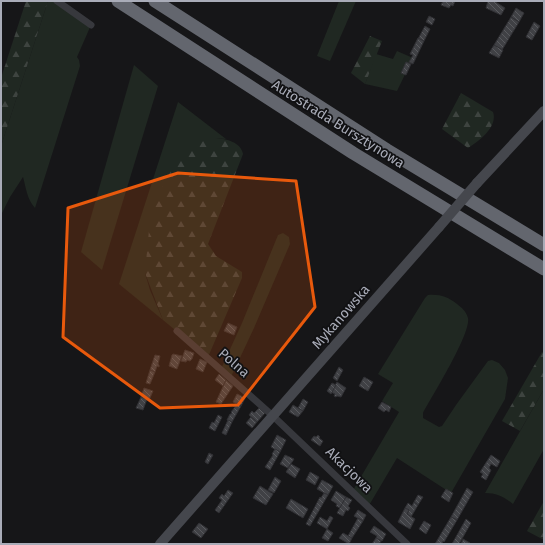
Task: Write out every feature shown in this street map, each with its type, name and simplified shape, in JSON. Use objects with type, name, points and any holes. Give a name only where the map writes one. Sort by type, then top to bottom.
[{"type":"highway","name":"Autostrada Bursztynowa","points":[[118,1],[340,144],[544,269]]},
{"type":"highway","name":"Autostrada Bursztynowa","points":[[155,1],[393,154],[544,245]]},
{"type":"main road","name":"Mykanowska","points":[[160,544],[477,183],[544,111]]},
{"type":"street","points":[[57,1],[91,25]]},
{"type":"street","name":"Polna","points":[[177,331],[273,416]]},
{"type":"street","name":"Akacjowa","points":[[273,416],[407,544]]},
{"type":"highlighted area","points":[[178,173],[296,181],[315,307],[238,405],[160,408],[63,337],[68,208]]},
{"type":"green space","points":[[26,1],[48,1],[1,146],[1,78]]},
{"type":"green space","points":[[48,1],[57,1],[91,25],[77,57],[80,66],[35,208],[28,197],[23,177],[10,197],[1,215],[1,146]]},
{"type":"green space","points":[[339,1],[356,1],[330,61],[317,56]]},
{"type":"green space","points":[[370,36],[382,41],[365,84],[351,73]]},
{"type":"green space","points":[[397,51],[413,58],[397,91],[365,84],[376,54],[393,59]]},
{"type":"green space","points":[[134,65],[158,86],[102,270],[81,252]]},
{"type":"green space","points":[[461,93],[493,112],[494,118],[493,123],[486,133],[468,148],[442,129]]},
{"type":"green space","points":[[178,102],[226,139],[216,138],[145,273],[150,290],[163,320],[119,284]]},
{"type":"green space","points":[[216,138],[228,140],[236,144],[242,150],[243,154],[208,244],[216,256],[242,272],[242,278],[208,357],[163,320],[145,273],[149,230],[158,195],[172,169],[186,153],[203,141]]},
{"type":"green space","points":[[283,233],[289,237],[290,244],[231,377],[221,369],[242,323],[278,235]]},
{"type":"green space","points":[[428,295],[444,296],[464,310],[468,318],[464,337],[423,413],[423,418],[439,427],[442,426],[488,361],[492,360],[499,363],[505,370],[508,378],[505,399],[451,493],[397,458],[368,507],[352,492],[399,412],[382,401],[393,383],[378,374]]},
{"type":"green space","points":[[542,352],[544,353],[544,389],[520,431],[502,421]]},
{"type":"green space","points":[[544,389],[544,449],[513,504],[500,496],[485,493]]},
{"type":"green space","points":[[544,501],[544,540],[527,531]]},
{"type":"building","points":[[443,1],[455,1],[453,6],[451,5],[449,8],[441,5]]},
{"type":"building","points":[[488,1],[494,1],[505,8],[501,15],[486,8]]},
{"type":"building","points":[[516,8],[524,13],[519,22],[511,17]]},
{"type":"building","points":[[429,16],[435,19],[432,25],[426,22]]},
{"type":"building","points":[[511,17],[519,22],[502,50],[494,45]]},
{"type":"building","points":[[534,22],[540,26],[532,40],[526,37]]},
{"type":"building","points":[[425,26],[430,29],[424,41],[418,39]]},
{"type":"building","points":[[418,38],[424,41],[413,64],[409,62],[413,55],[410,54]]},
{"type":"building","points":[[494,45],[503,50],[499,58],[489,53]]},
{"type":"building","points":[[406,62],[411,64],[406,75],[401,73]]},
{"type":"building","points":[[228,323],[237,327],[234,335],[224,331]]},
{"type":"building","points":[[185,350],[194,353],[190,361],[181,361]]},
{"type":"building","points":[[173,354],[182,356],[177,369],[169,366]]},
{"type":"building","points":[[155,355],[160,356],[158,364],[159,367],[157,366],[155,372],[150,370]]},
{"type":"building","points":[[200,359],[207,362],[203,372],[196,369]]},
{"type":"building","points":[[339,367],[343,370],[337,381],[333,378]]},
{"type":"building","points":[[150,370],[155,372],[150,384],[146,383]]},
{"type":"building","points":[[219,374],[226,380],[223,386],[215,380]]},
{"type":"building","points":[[364,377],[373,382],[368,391],[359,386]]},
{"type":"building","points":[[226,380],[233,386],[221,404],[216,402]]},
{"type":"building","points":[[337,382],[346,388],[341,397],[334,396],[335,394],[331,392]]},
{"type":"building","points":[[332,383],[336,385],[331,394],[327,391]]},
{"type":"building","points":[[144,388],[153,391],[149,400],[141,397]]},
{"type":"building","points":[[237,394],[245,398],[241,406],[233,402]]},
{"type":"building","points":[[141,397],[147,399],[143,410],[136,408]]},
{"type":"building","points":[[303,399],[308,402],[303,411],[298,408]]},
{"type":"building","points":[[382,402],[391,407],[389,412],[386,410],[384,412],[378,408]]},
{"type":"building","points":[[236,403],[241,406],[232,422],[227,420],[235,407],[233,406],[234,404],[236,405]]},
{"type":"building","points":[[293,405],[303,411],[298,417],[289,412]]},
{"type":"building","points":[[259,408],[265,413],[257,422],[249,415],[252,411],[254,413]]},
{"type":"building","points":[[218,415],[222,417],[215,431],[209,428],[212,422],[214,423]]},
{"type":"building","points":[[251,417],[257,422],[252,428],[246,423]]},
{"type":"building","points":[[228,420],[232,422],[226,435],[222,433]]},
{"type":"building","points":[[277,435],[286,440],[280,452],[271,447]]},
{"type":"building","points":[[318,435],[323,441],[320,446],[311,440],[314,436],[316,437]]},
{"type":"building","points":[[275,449],[280,452],[270,470],[265,467]]},
{"type":"building","points":[[209,453],[213,455],[208,464],[205,462]]},
{"type":"building","points":[[285,455],[294,459],[288,468],[280,464]]},
{"type":"building","points":[[491,455],[500,461],[497,467],[491,464],[489,468],[491,470],[486,480],[481,477],[483,474],[480,472]]},
{"type":"building","points":[[291,464],[300,469],[295,478],[286,472]]},
{"type":"building","points":[[310,472],[319,477],[315,485],[306,480]]},
{"type":"building","points":[[275,477],[281,481],[274,493],[268,490]]},
{"type":"building","points":[[322,480],[333,486],[328,495],[317,489]]},
{"type":"building","points":[[260,486],[273,494],[266,505],[253,498]]},
{"type":"building","points":[[467,488],[473,492],[457,520],[451,517]]},
{"type":"building","points":[[446,489],[453,493],[449,502],[441,497]]},
{"type":"building","points":[[228,490],[233,493],[219,513],[215,510],[222,500],[219,498],[222,494],[224,496]]},
{"type":"building","points":[[336,491],[346,497],[340,508],[331,500]]},
{"type":"building","points":[[324,493],[328,495],[310,526],[306,524],[320,497],[321,498]]},
{"type":"building","points":[[418,495],[423,497],[418,505],[414,502]]},
{"type":"building","points":[[346,497],[352,500],[348,506],[350,508],[348,511],[346,510],[343,516],[337,513]]},
{"type":"building","points":[[291,499],[308,509],[303,518],[286,508]]},
{"type":"building","points":[[414,502],[418,505],[411,517],[407,514],[409,510],[405,508],[408,503],[412,506]]},
{"type":"building","points":[[405,508],[409,510],[407,514],[415,519],[410,529],[398,522]]},
{"type":"building","points":[[358,510],[366,515],[363,521],[354,516]]},
{"type":"building","points":[[330,516],[333,518],[327,529],[317,523],[320,517],[327,521]]},
{"type":"building","points":[[451,517],[457,520],[444,542],[443,541],[442,544],[435,544]]},
{"type":"building","points":[[358,518],[363,521],[352,538],[348,536]]},
{"type":"building","points":[[466,519],[471,523],[459,544],[452,544]]},
{"type":"building","points":[[424,521],[431,525],[426,534],[419,529]]},
{"type":"building","points":[[199,523],[208,529],[201,538],[192,532]]},
{"type":"building","points":[[374,526],[386,534],[382,541],[370,532]]},
{"type":"building","points":[[327,529],[333,533],[328,541],[322,538]]},
{"type":"building","points":[[343,533],[352,538],[349,544],[339,538]]},
{"type":"building","points":[[376,538],[381,541],[379,544],[372,544]]},
{"type":"building","points":[[463,539],[470,543],[461,544]]}]
